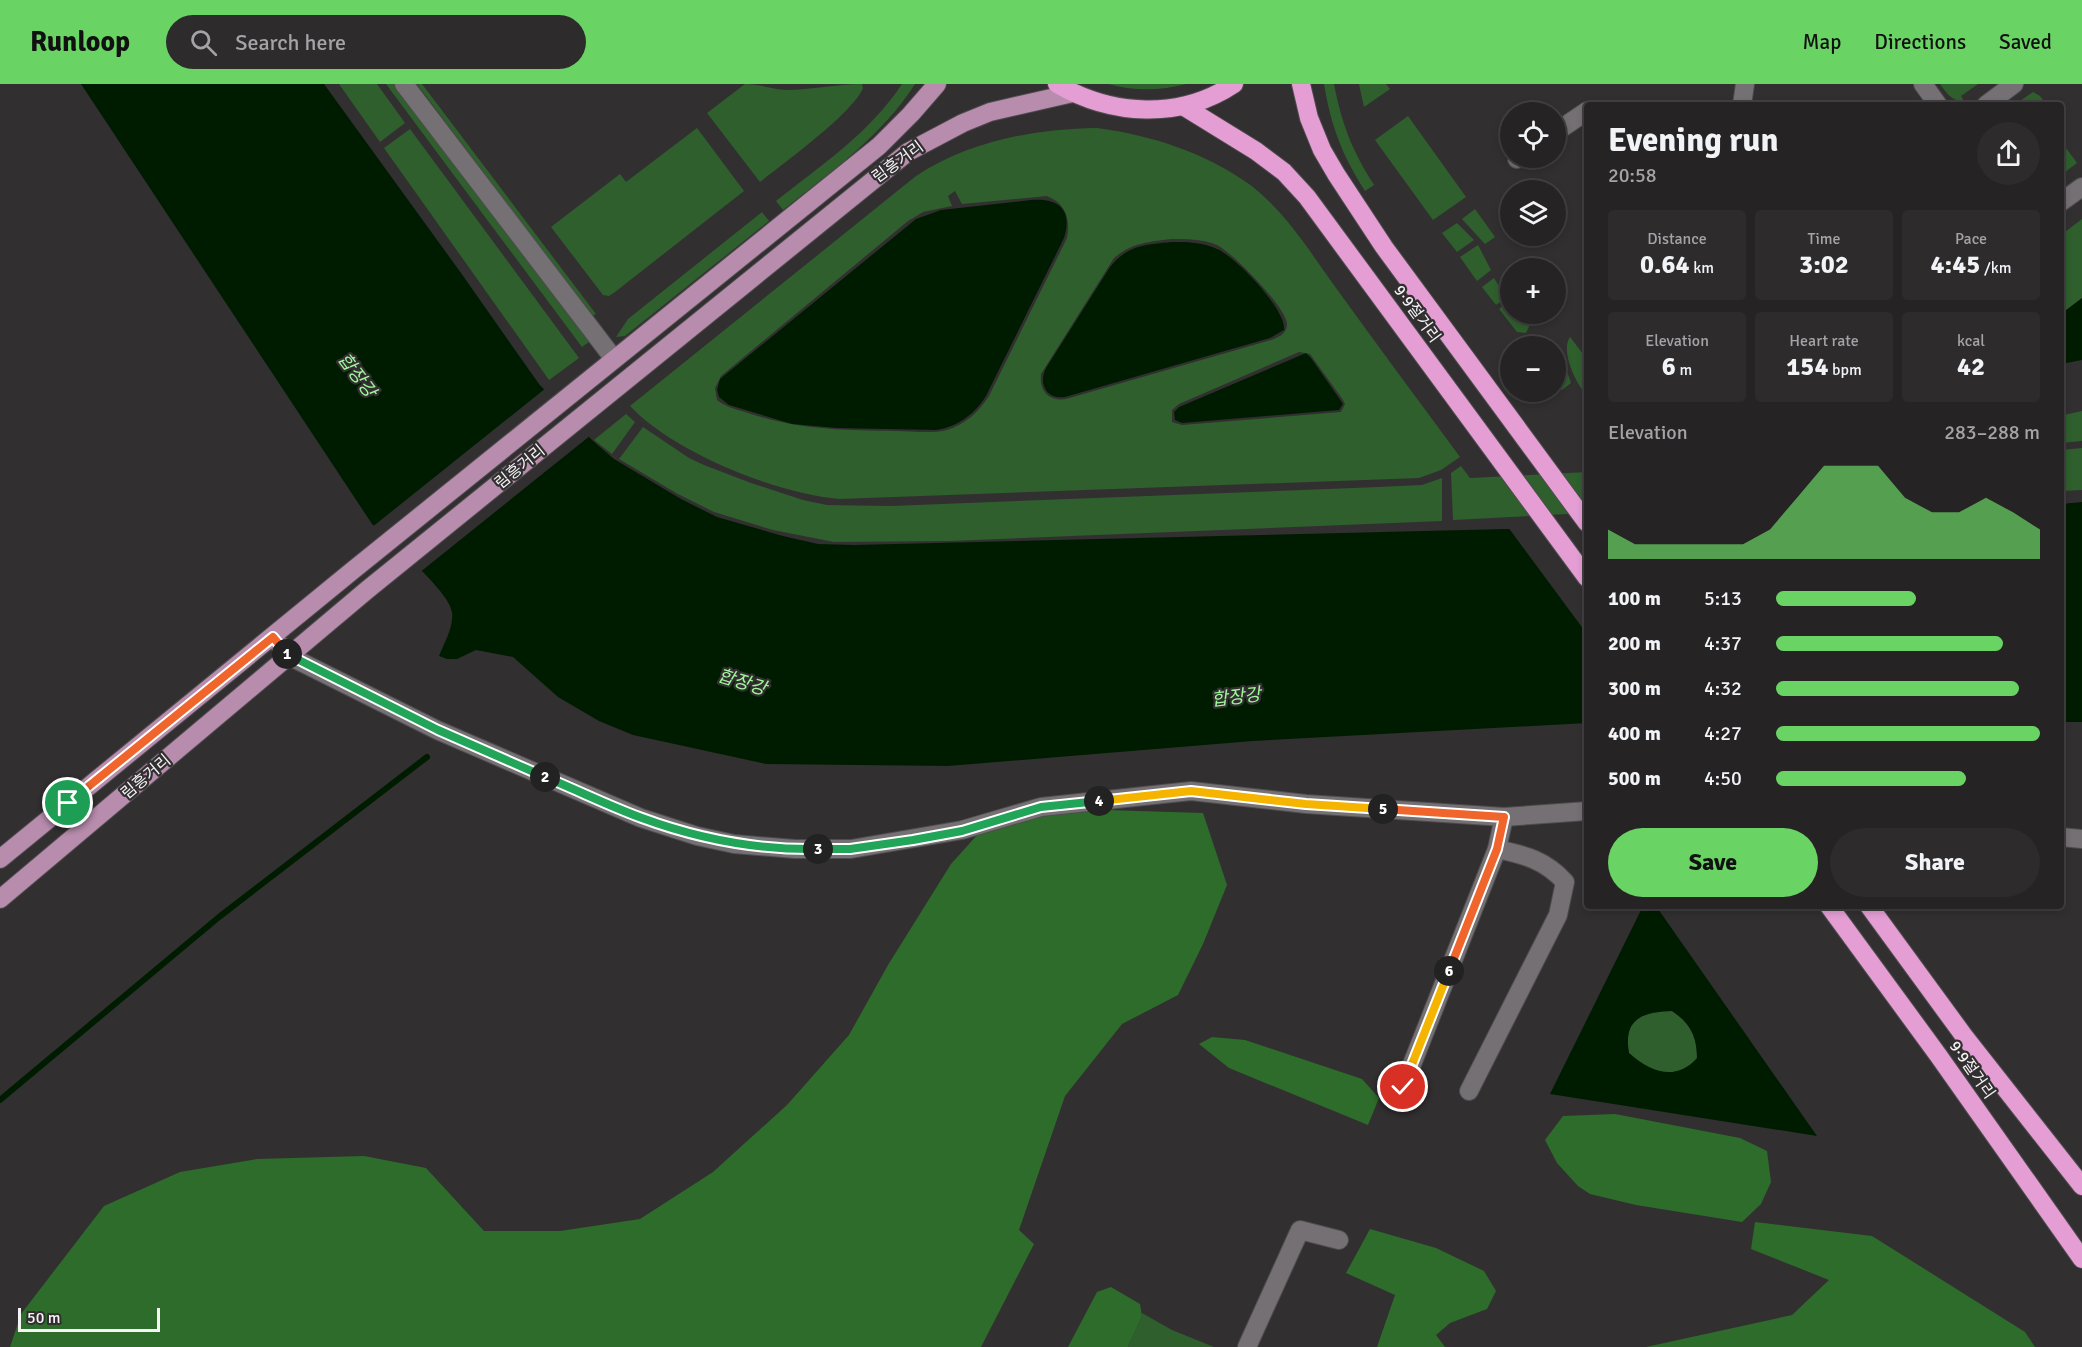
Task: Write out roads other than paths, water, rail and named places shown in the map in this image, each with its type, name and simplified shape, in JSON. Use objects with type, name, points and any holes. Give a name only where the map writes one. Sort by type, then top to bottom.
[{"type":"highway","points":[[1065,89],[1094,102],[1127,109],[1161,110],[1206,99],[1234,84]]},
{"type":"highway","name":"9·9절거리","points":[[1301,84],[1309,118],[1322,150],[1336,174],[1384,247],[1584,518]]},
{"type":"highway","name":"9·9절거리","points":[[1183,106],[1256,151],[1284,172],[1313,205],[1584,574]]},
{"type":"highway","name":"9·9절거리","points":[[1830,909],[1938,1055],[2082,1259]]},
{"type":"highway","name":"9·9절거리","points":[[1871,909],[1964,1036],[2082,1185]]},
{"type":"main road","name":"림흥거리","points":[[0,859],[351,571],[879,146],[937,84]]},
{"type":"main road","name":"림흥거리","points":[[0,899],[367,590],[908,152],[953,127],[990,112],[1065,89]]},
{"type":"street","points":[[404,84],[614,359]]},
{"type":"street","points":[[1742,102],[1744,84]]},
{"type":"street","points":[[1923,84],[1936,102]]},
{"type":"street","points":[[1990,102],[2014,84]]},
{"type":"street","points":[[1566,125],[1584,113]]},
{"type":"street","points":[[2064,200],[2082,187]]},
{"type":"street","points":[[273,637],[289,656],[438,730],[641,818],[697,836],[734,844],[795,849],[850,849],[962,831],[1041,807],[1191,791],[1306,804],[1504,817],[1584,811]]},
{"type":"street","points":[[1403,1087],[1497,849],[1504,817]]},
{"type":"street","points":[[2064,837],[2082,839]]},
{"type":"street","points":[[1469,1091],[1558,915],[1565,882],[1554,871],[1530,856],[1497,849]]},
{"type":"street","points":[[1247,1347],[1300,1230],[1339,1240]]},
{"type":"water","name":"합장강","points":[[81,84],[324,84],[539,384],[592,440],[614,459],[681,499],[717,517],[818,544],[854,545],[1584,527],[1584,723],[1253,741],[948,766],[766,764],[633,735],[599,721],[558,697],[513,657],[476,650],[457,659],[439,656],[452,623],[449,603],[418,566],[372,524]]},
{"type":"water","points":[[1031,200],[1049,201],[1061,207],[1066,220],[1064,238],[986,396],[965,419],[936,430],[837,428],[792,424],[729,405],[719,397],[717,390],[720,379],[916,219],[941,210]]},
{"type":"water","points":[[1171,242],[1200,244],[1225,254],[1247,272],[1269,297],[1283,321],[1284,330],[1270,338],[1065,397],[1053,396],[1049,393],[1043,385],[1046,368],[1110,267],[1123,254],[1137,247]]},
{"type":"water","points":[[2082,298],[2082,360],[2064,363],[2064,312]]},
{"type":"water","points":[[1306,353],[1343,404],[1339,410],[1182,423],[1175,420],[1174,412],[1179,407]]},
{"type":"water","points":[[2082,502],[2082,722],[2064,722],[2064,504]]},
{"type":"water","points":[[1642,909],[1658,909],[1817,1136],[1550,1094]],"holes":[[[1672,1011],[1688,1025],[1696,1043],[1697,1058],[1680,1070],[1663,1072],[1637,1060],[1629,1053],[1629,1032],[1632,1025],[1644,1016]]]},
{"type":"waterway","points":[[0,1100],[219,917],[427,757]]}]
